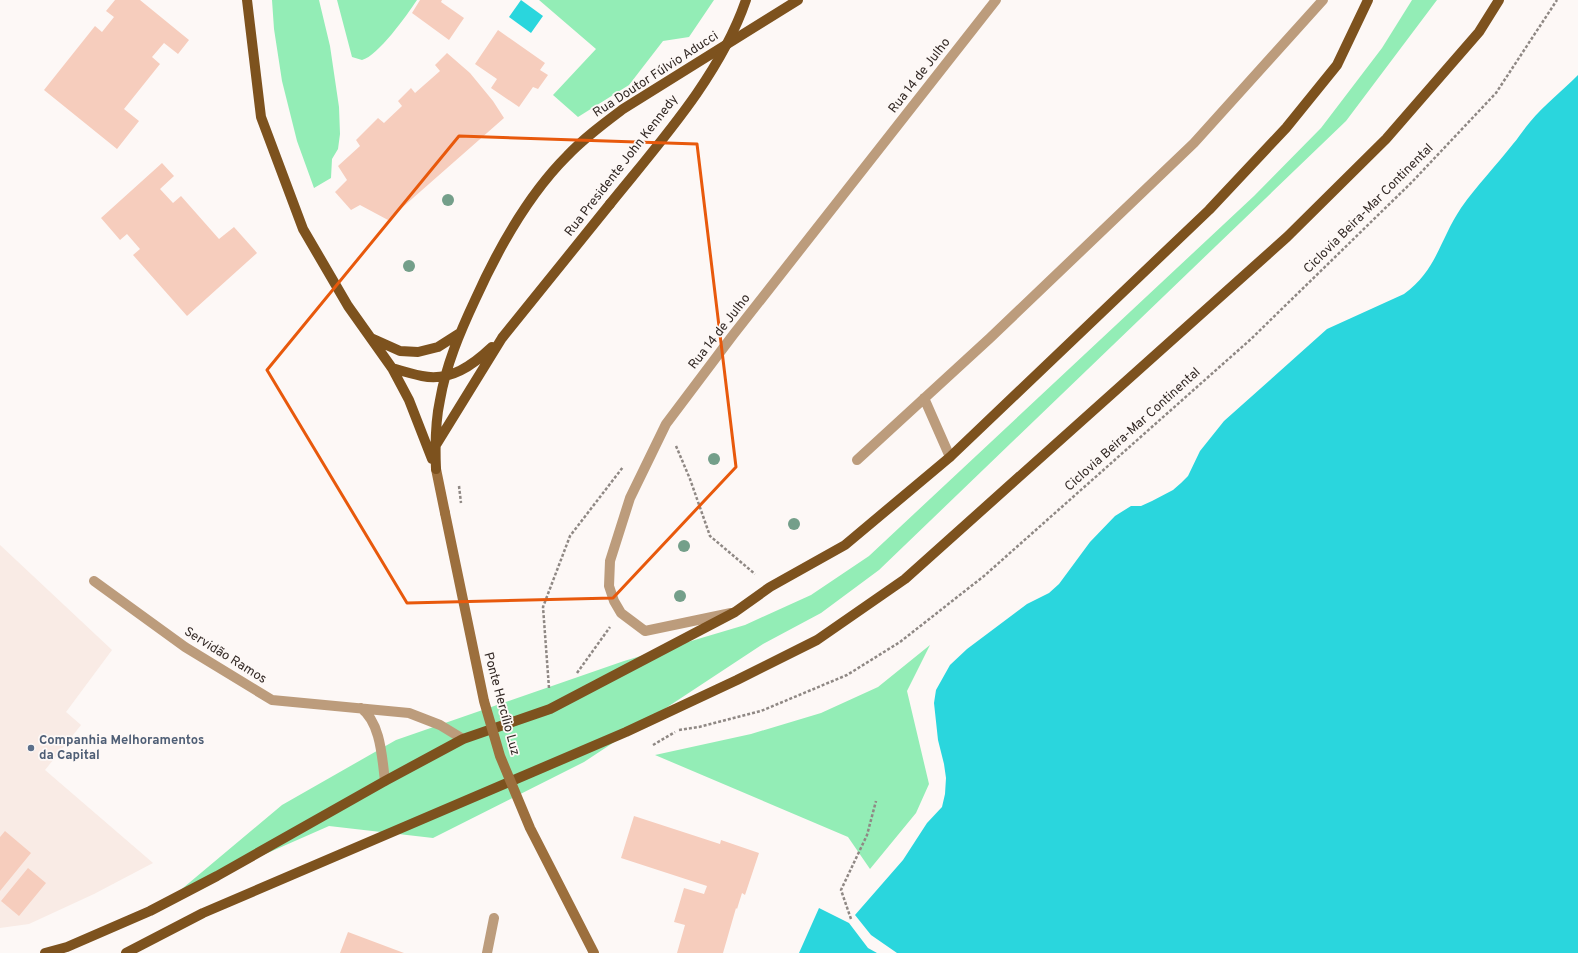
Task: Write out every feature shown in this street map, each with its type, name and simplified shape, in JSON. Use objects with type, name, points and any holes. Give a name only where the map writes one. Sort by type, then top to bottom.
[{"type":"main road","name":"Ponte Hercílio Luz","points":[[247,0],[261,117],[303,229],[348,306],[392,368],[409,400],[436,469]]},
{"type":"main road","name":"Rua Presidente John Kennedy","points":[[435,447],[502,338],[666,135],[697,92],[722,53],[746,0]]},
{"type":"main road","name":"Rua Doutor Fúlvio Aducci","points":[[435,447],[436,423],[445,377],[460,333],[487,274],[506,238],[534,194],[567,156],[597,129],[623,109],[798,0]]},
{"type":"main road","points":[[45,953],[67,947],[150,911],[217,876],[385,781],[463,739],[550,709],[735,612],[770,587],[845,545],[950,457],[1209,210],[1286,128],[1337,65],[1368,0]]},
{"type":"main road","points":[[126,953],[203,913],[626,732],[730,684],[817,640],[905,580],[1287,237],[1386,139],[1479,32],[1499,0]]},
{"type":"main road","points":[[371,338],[400,351],[418,352],[438,347],[460,333]]},
{"type":"main road","name":"Rua Presidente John Kennedy","points":[[392,368],[424,377],[445,377],[462,371],[480,358],[502,338]]},
{"type":"main road","name":"Ponte Hercílio Luz","points":[[435,447],[436,469],[484,701],[500,756],[530,828],[594,953]]},
{"type":"street","name":"Rua 14 de Julho","points":[[735,612],[645,631],[621,613],[614,601],[609,586],[610,561],[630,498],[666,424],[738,329],[996,0]]},
{"type":"street","points":[[857,460],[990,338],[1194,143],[1323,0]]},
{"type":"street","points":[[924,398],[950,457]]},
{"type":"street","name":"Servidão Ramos","points":[[94,581],[184,647],[272,700],[409,713],[440,725],[463,739]]},
{"type":"street","points":[[361,708],[368,713],[379,740],[385,781]]},
{"type":"street","points":[[487,953],[494,918]]},
{"type":"path","name":"Ciclovia Beira-Mar Continental","points":[[671,730],[699,728],[761,710],[847,675],[900,642],[984,576],[1251,339],[1412,182],[1496,93],[1557,0]]},
{"type":"path","points":[[666,424],[690,478],[710,536],[770,587]]},
{"type":"path","points":[[550,709],[542,607],[570,536],[626,464]]},
{"type":"path","points":[[459,486],[462,509]]},
{"type":"path","points":[[574,677],[621,613]]},
{"type":"path","points":[[653,745],[678,730]]},
{"type":"path","points":[[851,919],[841,890],[867,835],[876,801]]},
{"type":"highlighted area","points":[[459,136],[697,144],[736,467],[613,598],[407,603],[267,370]]},
{"type":"shaded area","name":"Companhia Melhoramentos da Capital","points":[[0,545],[112,650],[66,712],[81,725],[45,770],[153,863],[94,894],[29,924],[0,928]]},
{"type":"green space","points":[[272,0],[319,0],[330,46],[339,107],[340,134],[338,149],[332,159],[331,178],[314,188],[297,141],[282,81],[274,29]]},
{"type":"green space","points":[[337,0],[417,0],[384,43],[369,57],[362,60],[352,57]]},
{"type":"green space","points":[[539,0],[714,0],[689,37],[663,41],[629,85],[578,117],[553,95],[596,49]]},
{"type":"green space","points":[[1412,0],[1437,0],[1346,121],[879,570],[821,613],[763,644],[584,762],[433,838],[329,826],[177,893],[282,805],[396,740],[624,661],[745,625],[811,595],[869,556],[1254,196],[1321,128],[1382,48]]},
{"type":"green space","points":[[930,645],[907,691],[929,784],[916,813],[870,869],[848,837],[655,755],[751,734],[821,713],[878,687]]},
{"type":"water","points":[[521,0],[543,16],[531,33],[509,17]]},
{"type":"water","points":[[1578,75],[1578,953],[897,953],[871,935],[855,915],[903,860],[927,823],[942,807],[946,778],[938,740],[934,703],[936,690],[950,665],[967,649],[1027,604],[1049,593],[1059,584],[1090,542],[1115,516],[1131,506],[1141,506],[1152,501],[1173,490],[1181,483],[1188,476],[1200,451],[1224,421],[1327,329],[1404,294],[1415,285],[1424,275],[1437,254],[1461,208],[1480,183],[1535,116]]},
{"type":"water","points":[[819,908],[849,923],[868,948],[877,953],[799,953]]},
{"type":"building","points":[[115,0],[140,0],[189,40],[178,54],[164,43],[152,57],[160,64],[124,109],[139,121],[117,149],[44,90],[95,26],[102,32],[114,17],[106,11]]},
{"type":"building","points":[[420,0],[442,0],[441,2],[464,18],[449,40],[412,13]]},
{"type":"building","points":[[498,30],[545,63],[540,70],[548,75],[538,89],[533,87],[519,107],[491,88],[497,79],[475,64]]},
{"type":"building","points":[[447,53],[470,73],[493,101],[504,118],[388,220],[360,205],[351,210],[335,192],[347,180],[338,166],[360,146],[356,140],[378,118],[384,123],[402,106],[398,101],[411,88],[415,93],[440,71],[435,65]]},
{"type":"building","points":[[162,163],[174,176],[160,189],[173,203],[181,196],[219,239],[234,227],[257,253],[187,316],[133,255],[140,249],[127,234],[120,240],[101,218]]},
{"type":"building","points":[[634,816],[720,844],[721,840],[759,853],[745,895],[742,893],[737,909],[736,908],[723,953],[677,953],[685,925],[674,922],[684,888],[704,894],[707,886],[621,858]]},
{"type":"building","points":[[5,831],[31,853],[0,891],[0,837]]},
{"type":"building","points":[[28,868],[46,883],[19,916],[1,901]]},
{"type":"building","points":[[348,932],[404,953],[340,953]]},
{"type":"place","name":"Companhia Melhoramentos da Capital","points":[[31,748]]}]
